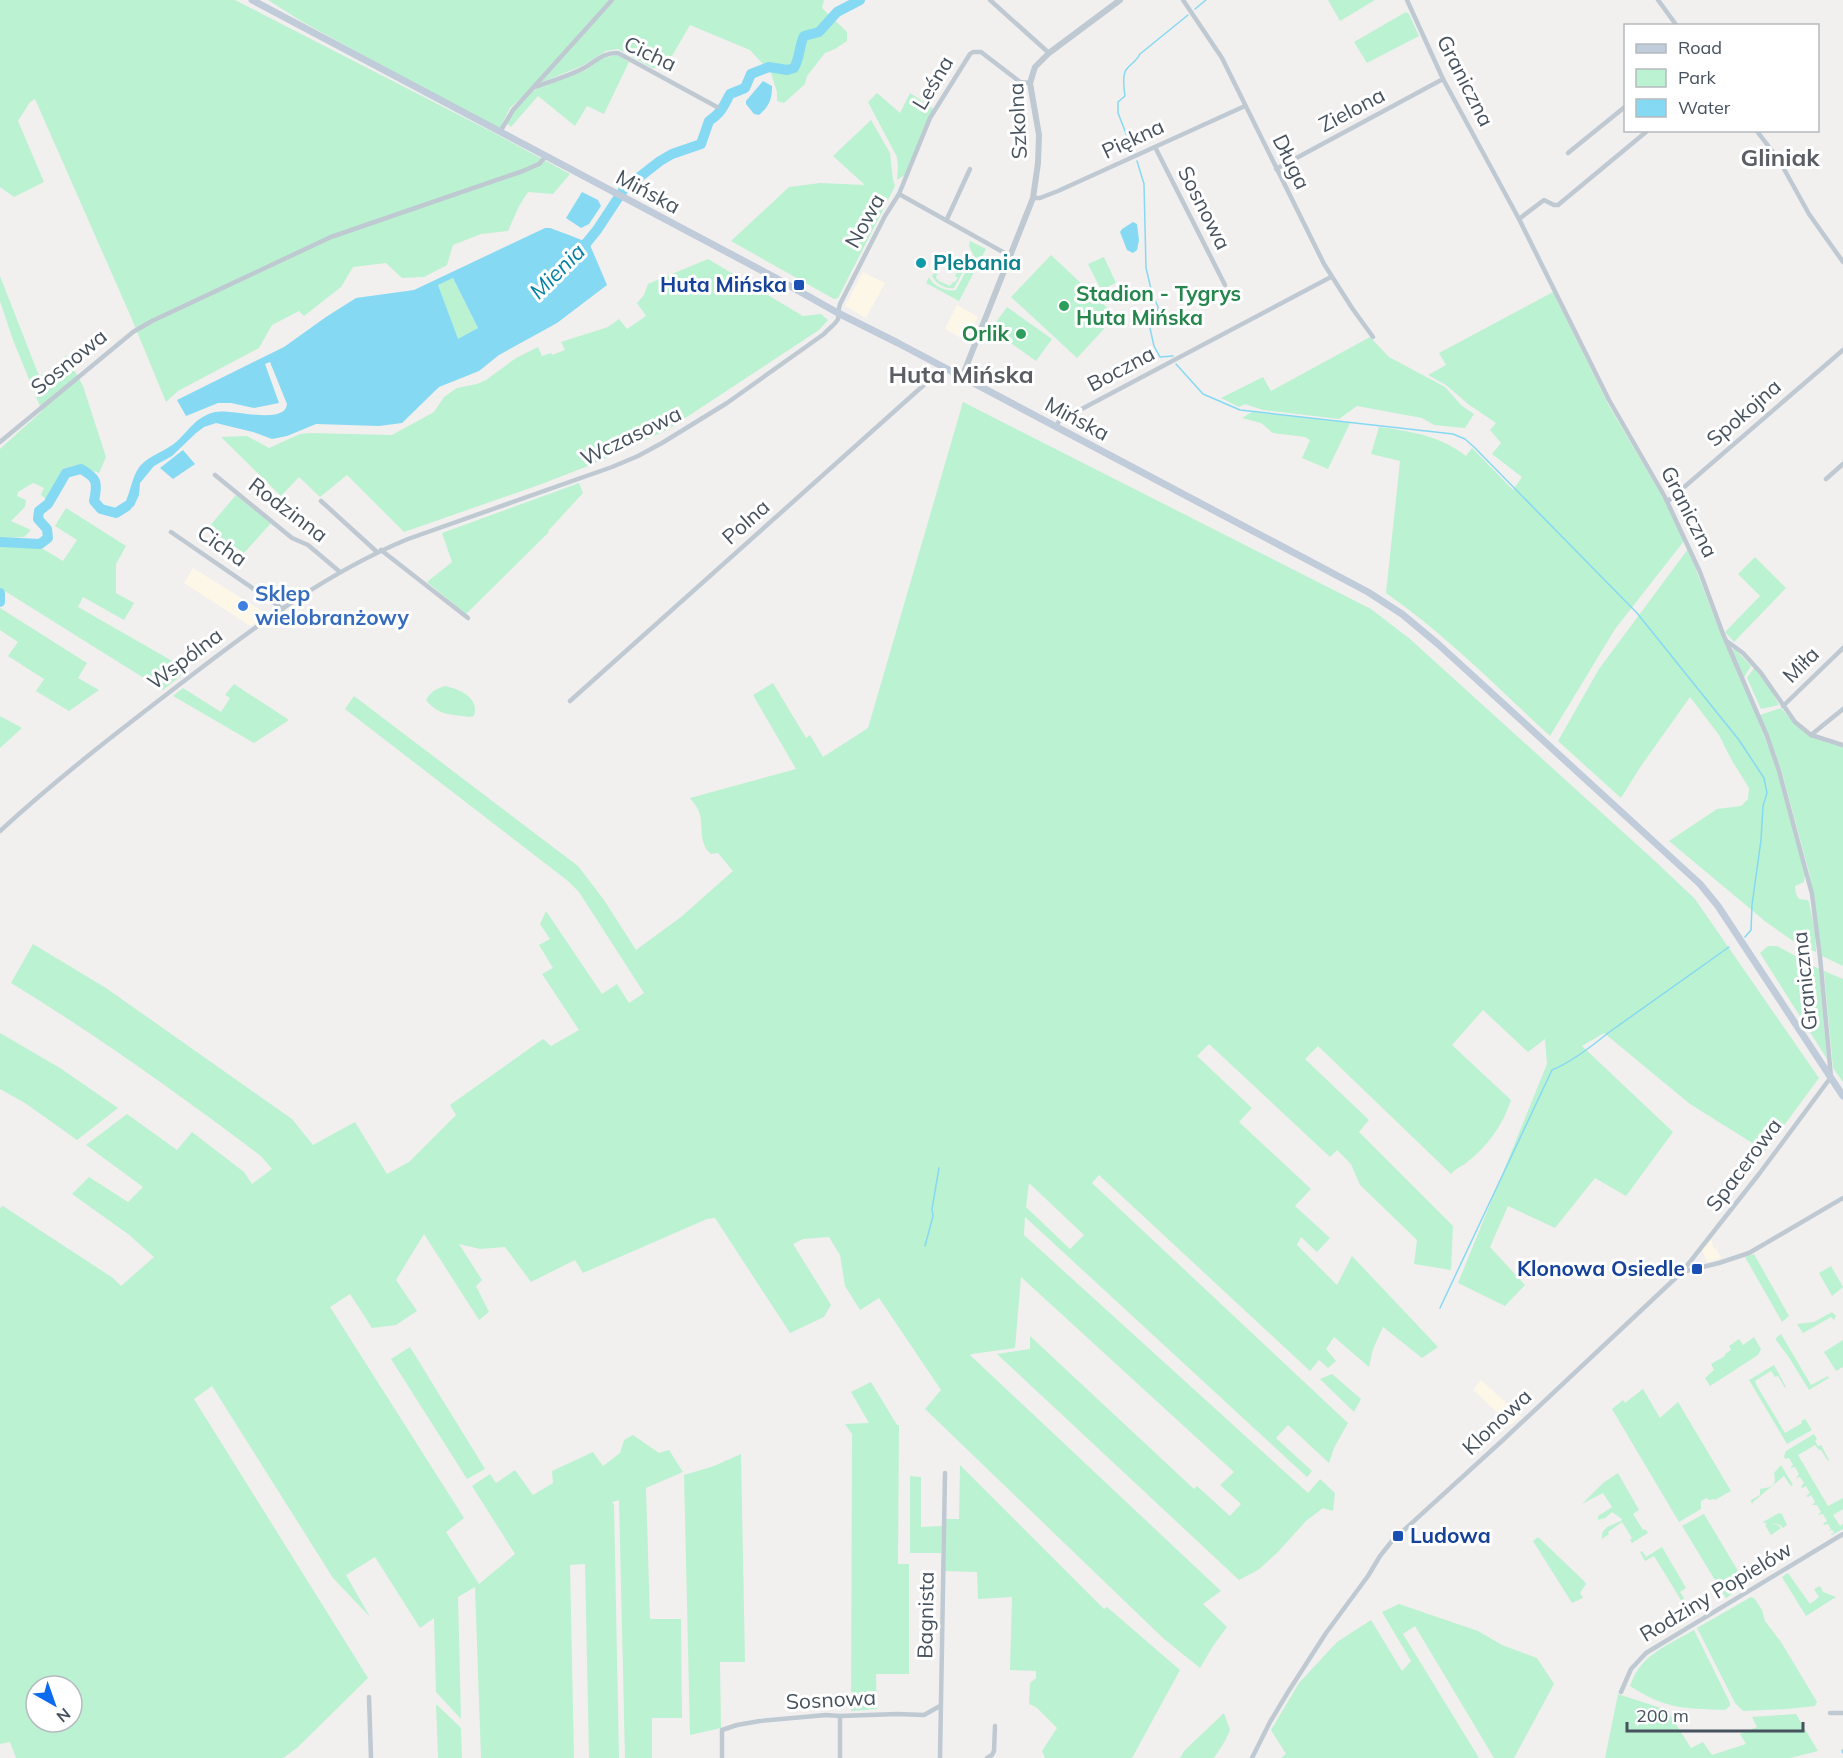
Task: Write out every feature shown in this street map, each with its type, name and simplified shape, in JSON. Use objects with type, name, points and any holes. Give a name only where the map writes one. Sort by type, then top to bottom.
[{"type":"main road","name":"Mińska","points":[[252,0],[1376,597],[1413,623],[1700,884],[1723,914],[1843,1096]]},
{"type":"street","points":[[500,132],[513,110],[612,0]]},
{"type":"street","points":[[990,0],[1049,53]]},
{"type":"street","name":"Szkolna","points":[[963,377],[1033,198],[1038,163],[1038,135],[1030,83],[1035,67],[1049,53],[1120,0]]},
{"type":"street","name":"Długa","points":[[1183,0],[1216,48],[1331,277],[1373,337]]},
{"type":"street","name":"Graniczna","points":[[1407,0],[1443,80],[1519,219],[1609,400],[1668,501],[1700,572],[1767,736],[1779,771],[1812,894],[1831,1077]]},
{"type":"street","points":[[1658,0],[1676,24]]},
{"type":"street","name":"Leśna","points":[[898,194],[930,118],[970,54],[981,52],[1020,82],[1030,83]]},
{"type":"street","name":"Cicha","points":[[535,87],[583,68],[603,56],[618,53],[717,107]]},
{"type":"street","name":"Zielona","points":[[1276,169],[1443,80]]},
{"type":"street","name":"Piękna","points":[[1033,198],[1040,198],[1058,191],[1245,106]]},
{"type":"street","points":[[1568,153],[1624,108]]},
{"type":"street","points":[[1519,219],[1544,200],[1558,205],[1646,132]]},
{"type":"street","points":[[1758,132],[1779,160],[1809,214],[1843,262]]},
{"type":"street","name":"Sosnowa","points":[[1155,147],[1225,285]]},
{"type":"street","name":"Sosnowa","points":[[0,442],[133,332],[173,311],[331,237],[523,171],[539,164],[546,156]]},
{"type":"street","points":[[947,219],[970,169]]},
{"type":"street","name":"Nowa","points":[[838,313],[838,308],[854,275],[898,194],[947,219],[1010,256]]},
{"type":"street","name":"Boczna","points":[[1056,427],[1059,421],[1100,398],[1331,277]]},
{"type":"street","name":"Wczasowa","points":[[408,538],[612,467],[662,443],[727,403],[824,334],[838,318],[838,313]]},
{"type":"street","name":"Spokojna","points":[[1668,501],[1843,350]]},
{"type":"street","name":"Polna","points":[[570,700],[944,367]]},
{"type":"street","points":[[1826,479],[1843,464]]},
{"type":"street","name":"Rodzinna","points":[[215,475],[292,538],[308,545],[340,572]]},
{"type":"street","points":[[321,501],[379,551],[468,618]]},
{"type":"street","name":"Cicha","points":[[171,532],[283,609]]},
{"type":"street","name":"Wspólna","points":[[0,831],[114,734],[242,637],[340,572],[408,538]]},
{"type":"street","points":[[1727,642],[1743,653],[1761,673],[1795,722],[1811,735],[1843,745]]},
{"type":"street","name":"Miła","points":[[1783,706],[1843,648]]},
{"type":"street","points":[[1811,735],[1843,710]]},
{"type":"street","name":"Spacerowa","points":[[1682,1272],[1831,1077]]},
{"type":"street","points":[[1682,1272],[1749,1253],[1843,1198]]},
{"type":"street","name":"Klonowa","points":[[1252,1758],[1269,1722],[1288,1692],[1392,1541],[1682,1272]]},
{"type":"street","name":"Bagnista","points":[[940,1758],[945,1473]]},
{"type":"street","name":"Rodziny Popielów","points":[[1621,1692],[1631,1669],[1646,1653],[1843,1534]]},
{"type":"street","points":[[369,1697],[371,1758]]},
{"type":"street","name":"Sosnowa","points":[[722,1758],[722,1730],[744,1723],[826,1714],[840,1716],[897,1713],[924,1715],[940,1706]]},
{"type":"street","points":[[1830,1713],[1843,1713]]},
{"type":"street","points":[[840,1716],[840,1758]]},
{"type":"street","points":[[987,1758],[994,1751],[995,1725]]},
{"type":"shaded area","points":[[863,272],[885,283],[866,318],[845,306]]},
{"type":"shaded area","points":[[957,305],[978,317],[966,341],[945,329]]},
{"type":"shaded area","points":[[193,568],[267,614],[251,626],[249,625],[184,583]]},
{"type":"shaded area","points":[[1711,1240],[1721,1258],[1707,1262],[1702,1250]]},
{"type":"shaded area","points":[[1481,1380],[1521,1416],[1511,1425],[1473,1390]]},
{"type":"green space","points":[[0,0],[235,0],[570,174],[553,194],[528,192],[508,231],[481,234],[453,245],[447,265],[424,277],[402,278],[386,263],[353,267],[341,287],[304,316],[299,311],[272,325],[259,348],[178,391],[166,402],[35,99],[30,102],[18,121],[44,182],[14,197],[0,187]]},
{"type":"green space","points":[[268,0],[824,0],[822,8],[847,32],[847,41],[825,53],[807,76],[805,84],[784,103],[777,101],[777,92],[771,73],[750,50],[690,25],[665,68],[652,68],[618,49],[606,51],[582,66],[535,85],[510,108],[499,130],[301,21]]},
{"type":"green space","points":[[1328,0],[1375,0],[1340,21]]},
{"type":"green space","points":[[1406,12],[1419,36],[1367,63],[1354,42]]},
{"type":"green space","points":[[617,55],[629,62],[604,114],[587,106],[575,126],[538,96],[511,127],[506,123],[512,110],[534,90],[586,70],[602,58]]},
{"type":"green space","points":[[877,93],[900,113],[910,93],[934,109],[905,175],[897,180],[897,157],[868,102]]},
{"type":"green space","points":[[871,120],[890,153],[895,186],[838,298],[834,299],[731,241],[789,187],[820,183],[865,185],[833,156]]},
{"type":"green space","points":[[970,241],[986,249],[959,301],[926,283],[929,277],[940,288],[956,290],[974,256],[969,246]]},
{"type":"green space","name":"Stadion - Tygrys Huta Mińska","points":[[1051,255],[1116,316],[1077,358],[1011,297]]},
{"type":"green space","points":[[965,256],[967,264],[954,288],[944,287],[933,279],[934,273],[937,274],[936,278],[939,281],[950,286],[958,278],[955,276]]},
{"type":"green space","points":[[1104,257],[1116,283],[1101,290],[1088,264]]},
{"type":"green space","points":[[708,259],[803,316],[821,314],[828,320],[819,330],[667,430],[588,466],[539,485],[404,532],[347,475],[320,497],[299,477],[281,496],[221,437],[247,436],[269,448],[300,434],[309,433],[392,435],[434,412],[444,397],[457,388],[486,380],[516,358],[538,347],[542,356],[551,353],[552,355],[565,350],[561,342],[608,327],[619,319],[627,329],[646,316],[637,303],[644,295],[648,284]]},
{"type":"green space","points":[[0,276],[39,376],[56,369],[66,355],[83,386],[106,457],[99,473],[77,465],[64,468],[46,499],[41,495],[44,488],[33,483],[18,492],[17,496],[26,500],[25,507],[11,521],[31,530],[24,537],[0,538],[0,449],[42,411],[0,301]]},
{"type":"green space","points":[[453,278],[478,328],[457,340],[438,285]]},
{"type":"green space","points":[[1553,292],[1608,404],[1665,501],[1684,541],[1615,629],[1550,736],[1450,643],[1386,593],[1400,461],[1371,454],[1379,427],[1414,433],[1436,439],[1466,456],[1472,448],[1513,490],[1522,477],[1492,454],[1501,443],[1490,430],[1496,423],[1468,404],[1446,385],[1428,375],[1446,365],[1439,353]]},
{"type":"green space","name":"Orlik","points":[[1007,307],[1052,339],[1036,361],[991,329]]},
{"type":"green space","points":[[1370,337],[1389,357],[1445,387],[1462,406],[1474,414],[1465,428],[1434,425],[1422,418],[1357,406],[1339,419],[1263,410],[1245,404],[1239,407],[1221,398],[1263,377],[1271,391]]},
{"type":"green space","points":[[963,402],[1371,609],[1410,639],[1695,899],[1819,1078],[1765,1151],[1690,1104],[1604,1033],[1582,1046],[1673,1132],[1626,1196],[1595,1178],[1555,1228],[1508,1206],[1490,1247],[1525,1285],[1505,1306],[1458,1283],[1547,1064],[1545,1039],[1528,1052],[1483,1010],[1452,1045],[1511,1100],[1499,1127],[1487,1143],[1474,1157],[1451,1174],[1318,1046],[1305,1059],[1369,1120],[1359,1132],[1453,1226],[1451,1270],[1414,1264],[1417,1240],[1360,1185],[1351,1164],[1337,1150],[1330,1157],[1209,1044],[1197,1056],[1252,1108],[1239,1122],[1311,1189],[1295,1206],[1330,1238],[1317,1252],[1301,1237],[1297,1245],[1337,1285],[1352,1256],[1438,1347],[1422,1358],[1383,1327],[1373,1349],[1369,1367],[1334,1337],[1326,1349],[1336,1361],[1328,1368],[1319,1360],[1310,1371],[1099,1175],[1092,1183],[1348,1423],[1334,1448],[1329,1463],[1288,1425],[1276,1438],[1312,1471],[1307,1477],[1025,1217],[1024,1235],[1308,1493],[1320,1479],[1335,1493],[1333,1511],[1323,1508],[1306,1521],[1258,1570],[1239,1580],[997,1354],[1030,1349],[1030,1336],[1194,1489],[1197,1486],[1230,1516],[1241,1504],[1220,1485],[1234,1472],[1021,1277],[1015,1348],[970,1355],[1221,1591],[1203,1604],[1227,1627],[1200,1668],[1164,1639],[925,1409],[941,1390],[879,1298],[860,1310],[845,1286],[840,1255],[829,1237],[803,1239],[793,1244],[831,1305],[824,1317],[790,1333],[715,1218],[707,1219],[583,1273],[575,1260],[531,1282],[505,1247],[480,1249],[459,1244],[482,1280],[476,1286],[489,1312],[479,1320],[424,1234],[396,1280],[417,1311],[396,1325],[372,1328],[350,1294],[330,1307],[464,1518],[446,1532],[479,1584],[515,1554],[472,1486],[490,1474],[496,1483],[515,1470],[533,1495],[553,1483],[552,1471],[593,1452],[603,1466],[620,1453],[624,1440],[633,1435],[659,1453],[669,1450],[683,1472],[646,1488],[650,1619],[681,1619],[682,1718],[652,1718],[652,1758],[625,1758],[619,1500],[612,1502],[614,1505],[619,1758],[589,1758],[585,1564],[570,1565],[574,1758],[481,1758],[475,1587],[458,1597],[461,1719],[436,1692],[434,1618],[420,1628],[375,1557],[346,1575],[370,1617],[333,1578],[212,1386],[194,1399],[368,1678],[297,1748],[283,1758],[16,1758],[10,1742],[0,1744],[0,1208],[3,1206],[113,1278],[121,1286],[154,1257],[128,1234],[72,1194],[89,1177],[128,1202],[143,1187],[86,1145],[127,1114],[177,1150],[192,1132],[244,1172],[252,1184],[272,1169],[261,1156],[169,1088],[11,983],[33,944],[106,988],[292,1119],[313,1145],[355,1122],[387,1174],[409,1162],[456,1115],[450,1105],[543,1039],[551,1046],[579,1030],[542,974],[553,968],[539,945],[550,939],[540,924],[546,911],[602,994],[617,984],[629,1003],[644,993],[579,892],[568,881],[345,709],[354,696],[578,866],[604,900],[636,950],[681,917],[733,871],[718,853],[711,854],[707,850],[703,841],[699,813],[690,798],[796,769],[753,695],[773,683],[806,738],[810,735],[823,757],[868,728]],"holes":[[[1029,1183],[1084,1235],[1070,1249],[1026,1207]]]},
{"type":"green space","points":[[1252,412],[1350,423],[1328,469],[1302,458],[1310,440],[1305,437],[1273,433],[1261,423],[1242,418]]},
{"type":"green space","points":[[579,483],[583,493],[549,532],[466,614],[427,582],[452,562],[442,533]]},
{"type":"green space","points":[[236,495],[271,523],[244,553],[208,528]]},
{"type":"green space","points":[[66,508],[126,546],[116,564],[116,593],[134,603],[124,620],[83,597],[78,607],[188,670],[163,690],[0,588],[0,547],[38,546],[63,561],[77,540],[55,526]]},
{"type":"green space","points":[[1688,549],[1771,753],[1805,874],[1804,882],[1795,886],[1796,894],[1799,899],[1809,902],[1815,931],[1816,952],[1793,941],[1766,922],[1669,841],[1717,809],[1741,806],[1748,799],[1749,788],[1719,735],[1690,697],[1621,798],[1558,741],[1599,669]]},
{"type":"green space","points":[[1755,557],[1786,588],[1734,642],[1725,632],[1760,596],[1738,574]]},
{"type":"green space","points":[[0,608],[87,663],[78,678],[99,690],[69,711],[36,691],[44,679],[8,656],[18,642],[0,630]]},
{"type":"green space","points":[[1734,648],[1751,666],[1743,679],[1732,650]]},
{"type":"green space","points":[[1754,668],[1770,688],[1779,705],[1761,709],[1747,678]]},
{"type":"green space","points":[[234,684],[289,720],[254,743],[173,696],[183,688],[221,712],[230,698],[225,695]]},
{"type":"green space","points":[[445,686],[457,689],[471,699],[474,704],[474,716],[445,713],[426,700],[434,691]]},
{"type":"green space","points":[[1781,708],[1808,734],[1843,747],[1843,966],[1822,956],[1809,872],[1781,769],[1760,715]]},
{"type":"green space","points":[[0,716],[22,728],[0,748]]},
{"type":"green space","points":[[1768,946],[1777,946],[1819,969],[1827,1059],[1760,953]]},
{"type":"green space","points":[[1824,971],[1843,979],[1843,1082],[1833,1068]]},
{"type":"green space","points":[[0,1033],[60,1068],[118,1108],[77,1140],[25,1103],[0,1089]]},
{"type":"green space","points":[[1754,1254],[1789,1316],[1782,1322],[1745,1257]]},
{"type":"green space","points":[[1831,1266],[1843,1287],[1832,1296],[1819,1273]]},
{"type":"green space","points":[[1832,1312],[1836,1316],[1834,1320],[1831,1317],[1803,1333],[1797,1324],[1814,1322]]},
{"type":"green space","points":[[1781,1334],[1811,1385],[1828,1376],[1829,1378],[1809,1390],[1776,1340]]},
{"type":"green space","points":[[1754,1337],[1761,1349],[1758,1355],[1710,1386],[1705,1378],[1714,1370],[1711,1364],[1725,1356],[1731,1350],[1729,1346],[1739,1339],[1743,1345]]},
{"type":"green space","points":[[1843,1340],[1843,1367],[1836,1371],[1824,1352]]},
{"type":"green space","points":[[410,1347],[485,1469],[467,1479],[391,1359]]},
{"type":"green space","points":[[1774,1365],[1786,1387],[1771,1371],[1755,1381],[1757,1386],[1785,1433],[1805,1419],[1812,1430],[1787,1444],[1749,1380]]},
{"type":"green space","points":[[1332,1374],[1361,1399],[1354,1412],[1320,1379]]},
{"type":"green space","points":[[871,1382],[899,1425],[898,1564],[909,1564],[909,1674],[876,1674],[877,1709],[851,1711],[852,1434],[845,1424],[869,1423],[851,1392]]},
{"type":"green space","points":[[1643,1389],[1660,1418],[1678,1402],[1731,1491],[1715,1500],[1707,1498],[1701,1501],[1701,1509],[1679,1522],[1612,1409],[1623,1400],[1625,1403]]},
{"type":"green space","points":[[1814,1434],[1817,1439],[1815,1441],[1818,1446],[1821,1445],[1829,1460],[1815,1445],[1798,1455],[1828,1506],[1843,1498],[1843,1509],[1833,1515],[1840,1526],[1843,1524],[1843,1529],[1832,1535],[1834,1532],[1828,1531],[1831,1529],[1828,1524],[1823,1524],[1827,1521],[1823,1514],[1818,1515],[1821,1512],[1817,1505],[1812,1505],[1815,1502],[1811,1495],[1806,1496],[1810,1493],[1806,1486],[1802,1488],[1804,1483],[1800,1477],[1796,1478],[1799,1474],[1795,1467],[1790,1468],[1793,1465],[1789,1458],[1785,1459],[1784,1456],[1786,1451]]},
{"type":"green space","points":[[741,1454],[745,1662],[720,1662],[721,1728],[690,1735],[684,1475],[714,1466]]},
{"type":"green space","points":[[960,1465],[1104,1609],[1107,1607],[1180,1670],[1132,1758],[1045,1758],[1042,1751],[1057,1728],[1036,1707],[1029,1704],[1030,1683],[1036,1678],[1036,1671],[1010,1670],[1012,1597],[978,1599],[977,1572],[945,1571],[946,1519],[959,1519]]},
{"type":"green space","points":[[1781,1465],[1793,1485],[1791,1486],[1784,1476],[1752,1505],[1751,1500],[1760,1495],[1760,1489],[1774,1483],[1774,1473]]},
{"type":"green space","points":[[1618,1473],[1639,1510],[1633,1514],[1643,1530],[1645,1529],[1648,1533],[1632,1543],[1630,1540],[1632,1538],[1622,1522],[1602,1539],[1602,1533],[1607,1527],[1622,1519],[1612,1512],[1598,1520],[1598,1516],[1612,1507],[1603,1493],[1582,1504],[1603,1483]]},
{"type":"green space","points":[[910,1476],[921,1477],[921,1527],[942,1526],[941,1553],[910,1553]]},
{"type":"green space","points":[[1779,1513],[1782,1514],[1787,1525],[1783,1528],[1770,1523],[1781,1528],[1771,1535],[1765,1525],[1767,1524],[1763,1522]]},
{"type":"green space","points":[[1704,1514],[1744,1581],[1743,1586],[1726,1598],[1682,1526]]},
{"type":"green space","points":[[1538,1537],[1584,1581],[1586,1584],[1580,1593],[1583,1598],[1572,1603],[1533,1541]]},
{"type":"green space","points":[[1662,1547],[1686,1588],[1680,1592],[1698,1615],[1692,1618],[1654,1556],[1645,1561],[1640,1552],[1642,1551],[1646,1557]]},
{"type":"green space","points":[[1788,1573],[1810,1604],[1819,1597],[1814,1589],[1820,1586],[1823,1592],[1836,1597],[1806,1616],[1782,1577]]},
{"type":"green space","points":[[1751,1597],[1762,1610],[1765,1621],[1781,1642],[1817,1702],[1815,1706],[1743,1711],[1735,1703],[1697,1628]]},
{"type":"green space","points":[[1399,1604],[1478,1631],[1502,1645],[1537,1658],[1554,1684],[1514,1758],[1494,1758],[1415,1626],[1403,1634],[1479,1758],[1281,1758],[1286,1754],[1271,1730],[1299,1683],[1337,1642],[1371,1620],[1402,1671],[1411,1661],[1382,1612]]},
{"type":"green space","points":[[1694,1630],[1730,1703],[1725,1710],[1665,1704],[1630,1686],[1641,1666],[1656,1652]]},
{"type":"green space","points":[[1618,1694],[1667,1710],[1691,1748],[1703,1742],[1712,1755],[1746,1744],[1740,1734],[1757,1727],[1752,1717],[1796,1714],[1818,1751],[1790,1758],[1605,1758]]},
{"type":"green space","points":[[436,1704],[461,1728],[462,1758],[438,1758]]},
{"type":"green space","points":[[1224,1713],[1230,1730],[1214,1758],[1180,1758],[1184,1751]]},
{"type":"water","points":[[763,81],[772,86],[771,99],[759,115],[754,114],[746,101]]},
{"type":"water","points":[[582,192],[598,200],[601,206],[589,224],[581,228],[566,218]]},
{"type":"water","points":[[1133,222],[1137,224],[1139,240],[1137,250],[1133,253],[1127,250],[1120,232]]},
{"type":"water","points":[[545,228],[569,235],[590,245],[607,285],[557,323],[499,355],[479,371],[439,387],[402,423],[379,426],[316,424],[287,436],[272,439],[216,423],[204,427],[172,456],[154,466],[140,483],[139,495],[134,506],[114,516],[119,506],[124,505],[140,466],[175,443],[202,417],[223,411],[256,415],[277,414],[284,410],[287,404],[270,362],[265,364],[279,403],[254,408],[218,403],[186,416],[177,400],[284,347],[356,298],[414,290]],"holes":[[[453,278],[478,328],[458,339],[438,285]]]},
{"type":"water","points":[[183,450],[195,464],[173,479],[160,468]]},
{"type":"waterway","name":"Mienia","points":[[579,252],[597,230],[624,189],[660,161],[672,154],[701,144],[709,121],[720,112],[730,94],[745,88],[751,74],[769,67],[787,70],[794,68],[804,36],[819,32],[837,12],[860,0]]},
{"type":"waterway","points":[[1195,9],[1206,0]]},
{"type":"waterway","points":[[1134,154],[1118,113],[1118,102],[1125,96],[1125,73],[1140,54],[1188,15]]},
{"type":"waterway","points":[[1137,161],[1144,184],[1146,268],[1158,307],[1157,315],[1150,328],[1154,346],[1160,357],[1173,356]]},
{"type":"waterway","points":[[1176,364],[1203,394],[1240,410],[1453,434],[1465,439],[1474,447],[1637,613],[1739,740],[1764,778],[1767,793],[1763,806],[1751,930],[1745,937]]},
{"type":"waterway","points":[[0,542],[40,544],[48,538],[47,529],[38,519],[39,511],[48,504],[66,473],[81,469],[93,478],[96,485],[94,501],[101,509],[116,513],[127,506]]},
{"type":"waterway","points":[[0,593],[0,602]]},
{"type":"waterway","points":[[1440,1308],[1552,1070],[1581,1054],[1729,947]]},
{"type":"waterway","points":[[925,1246],[933,1216],[932,1209],[939,1168]]},
{"type":"place","name":"Plebania","points":[[921,263]]},
{"type":"place","name":"Huta Mińska","points":[[799,285]]},
{"type":"place","name":"Stadion - Tygrys Huta Mińska","points":[[1064,306]]},
{"type":"place","name":"Orlik","points":[[1021,334]]},
{"type":"place","name":"Sklep wielobranżowy","points":[[243,606]]},
{"type":"place","name":"Klonowa Osiedle","points":[[1697,1269]]},
{"type":"place","name":"Ludowa","points":[[1398,1536]]},
{"type":"district","name":"Gliniak","points":[[1780,158]]},
{"type":"district","name":"Huta Mińska","points":[[961,375]]}]
